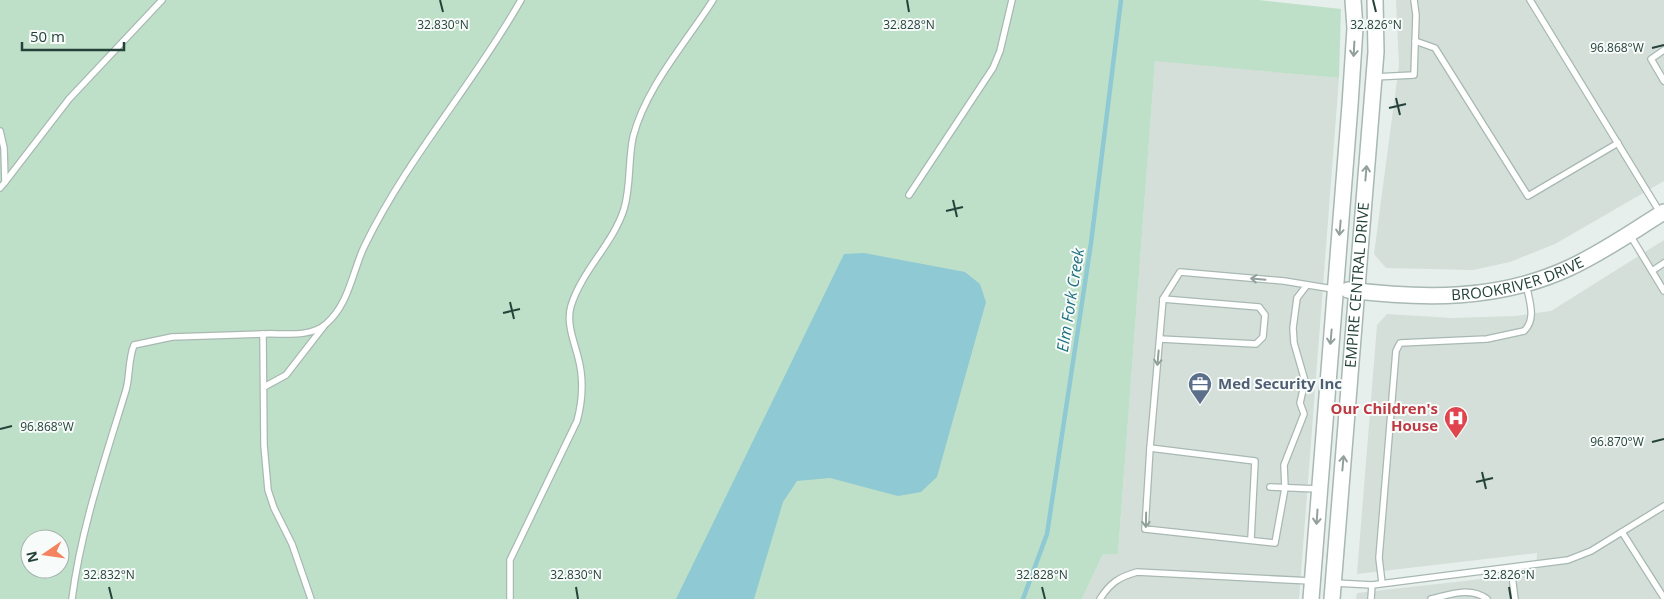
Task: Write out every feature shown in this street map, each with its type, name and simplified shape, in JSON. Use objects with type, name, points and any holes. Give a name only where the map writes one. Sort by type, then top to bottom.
[{"type":"street","name":"EMPIRE CENTRAL DRIVE","points":[[1311,599],[1353,63],[1353,0]]},
{"type":"street","name":"EMPIRE CENTRAL DRIVE","points":[[1332,599],[1374,77],[1376,43],[1375,0]]},
{"type":"street","name":"BROOKRIVER DRIVE","points":[[1335,289],[1446,296],[1492,292],[1526,284],[1569,268],[1662,213]]},
{"type":"street","points":[[1312,581],[1333,583]]},
{"type":"lane","points":[[0,188],[68,99],[162,0]]},
{"type":"lane","points":[[264,387],[286,375],[347,297],[357,263],[366,242],[410,166],[491,50],[522,0]]},
{"type":"lane","points":[[510,599],[510,560],[577,421],[582,403],[583,385],[579,358],[570,330],[571,307],[581,284],[624,210],[633,138],[646,101],[713,0]]},
{"type":"lane","points":[[909,195],[993,68],[1000,51],[1012,0]]},
{"type":"lane","points":[[1374,77],[1414,76],[1414,0]]},
{"type":"lane","points":[[1530,0],[1662,213]]},
{"type":"lane","points":[[1415,41],[1435,48],[1528,196],[1618,143]]},
{"type":"lane","points":[[1664,50],[1650,59],[1664,81]]},
{"type":"lane","points":[[0,131],[4,148],[5,182]]},
{"type":"lane","points":[[1629,234],[1664,291]]},
{"type":"lane","points":[[1652,271],[1664,264]]},
{"type":"lane","points":[[1306,286],[1297,298],[1293,328],[1294,344],[1304,381],[1300,403],[1304,414],[1284,465],[1285,488],[1275,543],[1145,528],[1163,299],[1180,272],[1284,281],[1306,286],[1335,289]]},
{"type":"lane","points":[[1382,583],[1379,558],[1396,350],[1400,343],[1487,339],[1524,331],[1532,316],[1526,284]]},
{"type":"lane","points":[[1160,339],[1256,344],[1263,337],[1265,315],[1259,307],[1163,299]]},
{"type":"lane","points":[[72,599],[84,528],[127,387],[130,355],[134,345],[172,337],[308,333],[325,324]]},
{"type":"lane","points":[[263,334],[264,446],[268,490],[274,508],[295,551],[311,599]]},
{"type":"lane","points":[[1150,448],[1256,460],[1251,539]]},
{"type":"lane","points":[[1270,487],[1319,490]]},
{"type":"lane","points":[[1333,583],[1372,584],[1568,560],[1591,551],[1664,506]]},
{"type":"lane","points":[[1622,532],[1664,598]]},
{"type":"lane","points":[[1511,568],[1515,599]]},
{"type":"lane","points":[[1100,599],[1108,586],[1121,576],[1137,572],[1312,581]]},
{"type":"lane","points":[[1371,599],[1372,584]]},
{"type":"lane","points":[[1431,599],[1465,591],[1481,595],[1486,599]]},
{"type":"shaded area","points":[[1396,0],[1664,0],[1664,181],[1555,244],[1510,262],[1473,270],[1386,268],[1374,254],[1399,65]]},
{"type":"shaded area","points":[[1155,60],[1339,78],[1299,599],[1082,599],[1103,554],[1118,554]]},
{"type":"shaded area","points":[[1664,240],[1664,599],[1356,599],[1357,593],[1536,573],[1537,553],[1357,574],[1377,325],[1387,314],[1452,318],[1516,316],[1551,311]]},
{"type":"green space","points":[[0,0],[1259,0],[1341,9],[1339,78],[1155,61],[1118,554],[1103,554],[1082,599],[0,599]]},
{"type":"water","points":[[864,253],[965,272],[980,284],[986,302],[937,477],[921,492],[898,496],[830,478],[797,481],[783,502],[754,599],[676,599],[844,254]]},
{"type":"waterway","name":"Elm Fork Creek","points":[[1023,599],[1047,534],[1091,243],[1121,0]]},
{"type":"place","name":"Med Security Inc","points":[[1200,405]]},
{"type":"place","name":"Our Children's House","points":[[1456,439]]}]
